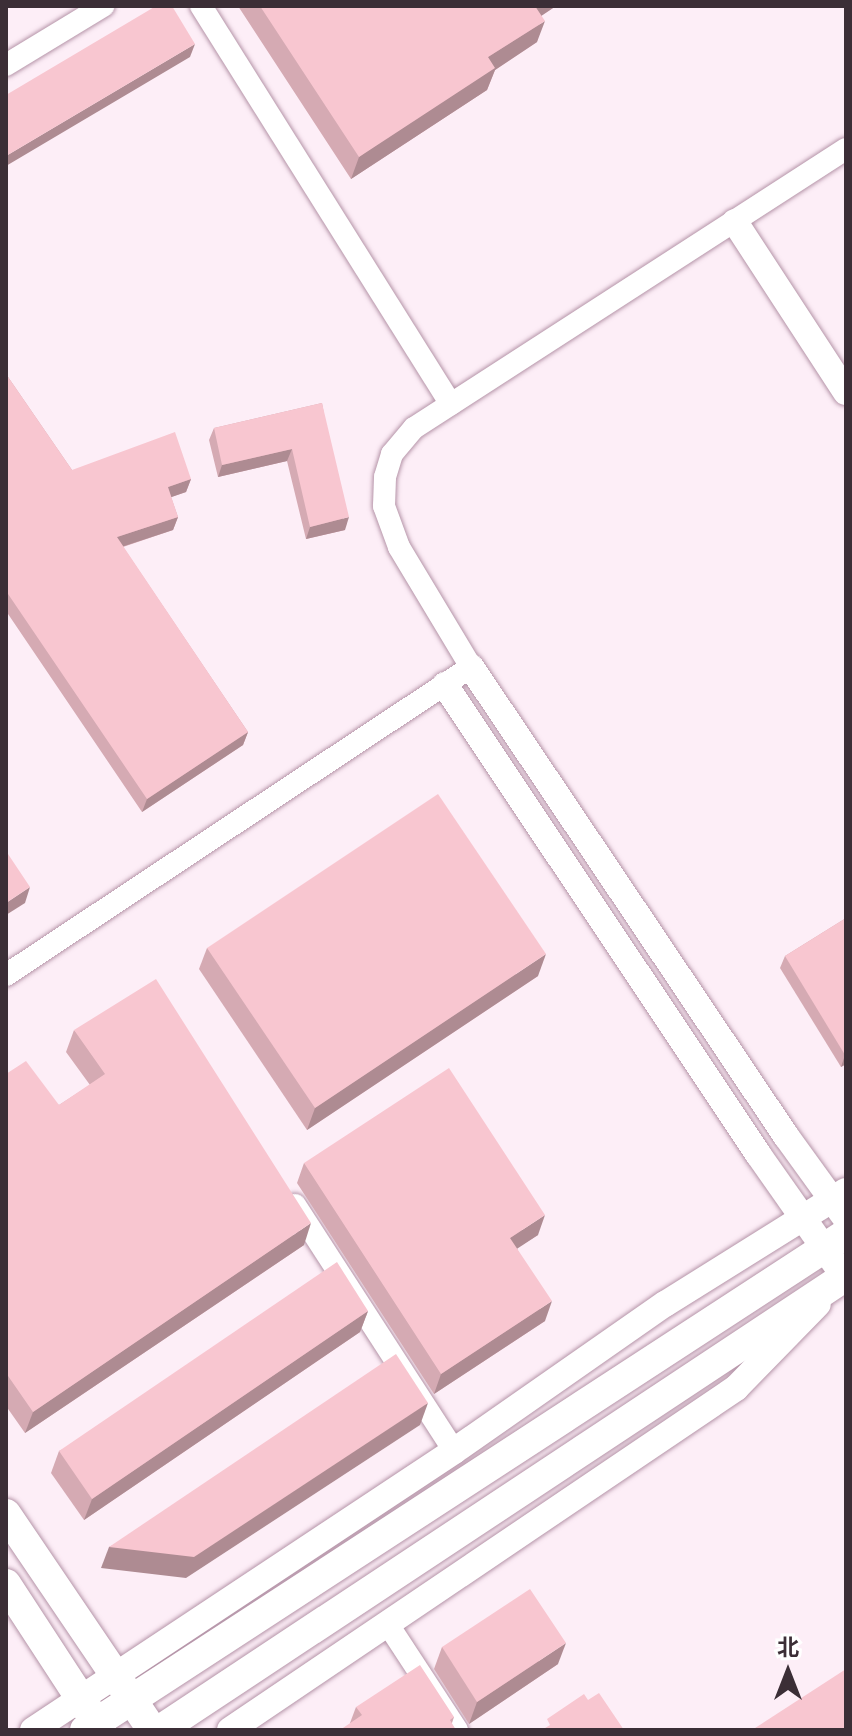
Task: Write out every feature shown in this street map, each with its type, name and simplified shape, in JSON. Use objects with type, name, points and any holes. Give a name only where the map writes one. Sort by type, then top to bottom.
[{"type":"main road","points":[[6,1584],[91,1720],[124,1687],[836,1241]]},
{"type":"main road","points":[[160,1730],[846,1277]]},
{"type":"main road","points":[[6,1514],[152,1730]]},
{"type":"street","points":[[6,65],[103,6]]},
{"type":"street","points":[[201,6],[451,404]]},
{"type":"street","points":[[124,1687],[665,1304],[804,1217],[841,1203],[471,667],[399,547],[384,506],[385,477],[392,454],[414,428],[846,149]]},
{"type":"street","points":[[735,222],[846,392]]},
{"type":"street","points":[[6,975],[471,667]]},
{"type":"street","points":[[230,1730],[389,1626],[736,1388],[846,1277],[836,1241],[804,1217],[758,1154],[445,685]]},
{"type":"street","points":[[283,1187],[454,1451]]},
{"type":"street","points":[[389,1626],[457,1730]]},
{"type":"street","points":[[33,1730],[91,1720]]},
{"type":"building","points":[[156,6],[172,6],[195,44],[6,156],[6,95]]},
{"type":"building","points":[[260,6],[535,6],[545,21],[488,57],[495,68],[359,157]]},
{"type":"building","points":[[6,374],[72,470],[175,432],[191,479],[168,487],[178,517],[117,537],[248,732],[147,799],[6,591]]},
{"type":"building","points":[[322,403],[349,517],[310,527],[292,449],[222,465],[214,428]]},
{"type":"building","points":[[438,794],[546,954],[315,1108],[207,948]]},
{"type":"building","points":[[6,851],[30,887],[6,903]]},
{"type":"building","points":[[846,918],[846,1054],[845,1055],[785,956]]},
{"type":"building","points":[[156,979],[311,1223],[33,1412],[6,1373],[6,1074],[26,1061],[59,1105],[105,1074],[74,1030]]},
{"type":"building","points":[[449,1068],[545,1215],[510,1238],[552,1301],[441,1374],[304,1163]]},
{"type":"building","points":[[337,1262],[368,1311],[92,1499],[59,1451]]},
{"type":"building","points":[[396,1354],[428,1403],[194,1557],[109,1547]]},
{"type":"building","points":[[530,1589],[566,1643],[477,1702],[442,1647]]},
{"type":"building","points":[[420,1665],[454,1717],[450,1720],[456,1730],[340,1730],[362,1715],[356,1707]]},
{"type":"building","points":[[846,1669],[846,1730],[752,1730]]},
{"type":"building","points":[[599,1693],[624,1730],[542,1730],[550,1725],[547,1719],[584,1694],[588,1700]]}]
